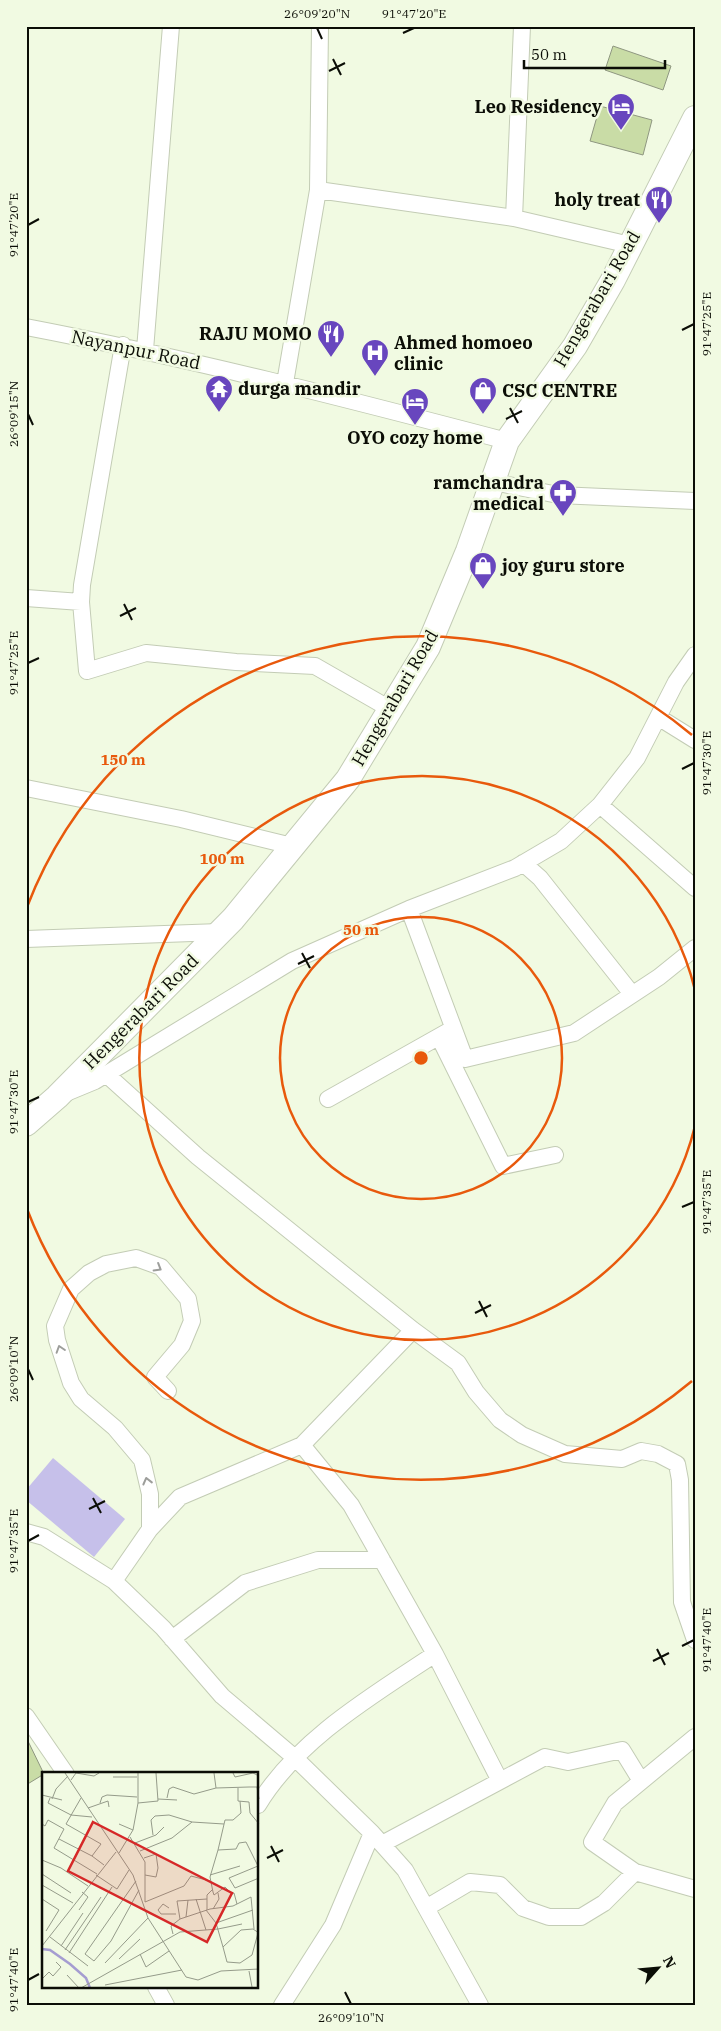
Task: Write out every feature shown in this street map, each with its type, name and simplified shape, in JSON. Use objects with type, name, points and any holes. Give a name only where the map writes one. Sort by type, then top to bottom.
[{"type":"main road","name":"Hengerabari Road","points":[[26,1124],[57,1097],[233,919],[348,779],[428,647],[468,551],[494,482],[507,440],[575,346],[613,280],[695,118]]},
{"type":"street","points":[[145,350],[171,26]]},
{"type":"street","points":[[285,383],[318,190],[320,26]]},
{"type":"street","points":[[514,218],[522,26]]},
{"type":"street","points":[[318,190],[514,218],[630,245]]},
{"type":"street","name":"Nayanpur Road","points":[[26,327],[145,350],[285,383],[507,440]]},
{"type":"street","points":[[123,345],[80,602],[87,671],[146,653],[236,662],[315,666],[390,709]]},
{"type":"street","points":[[494,482],[558,495],[695,501]]},
{"type":"street","points":[[26,598],[80,602]]},
{"type":"street","points":[[57,1097],[95,1081],[292,961],[408,909],[523,863],[561,841],[600,806],[637,758],[676,682],[695,655]]},
{"type":"street","points":[[658,717],[695,740]]},
{"type":"street","points":[[26,788],[181,819],[292,846]]},
{"type":"street","points":[[600,806],[695,888]]},
{"type":"street","points":[[523,863],[540,878],[632,994]]},
{"type":"street","points":[[408,909],[446,1032],[503,1166],[555,1155]]},
{"type":"street","points":[[26,939],[220,932]]},
{"type":"street","points":[[446,1032],[465,1059],[574,1033],[659,977],[695,948]]},
{"type":"street","points":[[328,1099],[446,1032]]},
{"type":"street","points":[[106,1074],[198,1157],[413,1330],[458,1363],[476,1392],[500,1420],[522,1435],[566,1454],[622,1460],[641,1451],[658,1454],[676,1464],[680,1480],[682,1602],[695,1640]]},
{"type":"street","points":[[150,1529],[150,1494],[142,1460],[115,1428],[81,1399],[71,1383],[57,1340],[55,1326],[70,1289],[89,1273],[106,1264],[136,1258],[161,1267],[188,1299],[192,1322],[182,1345],[155,1377],[168,1391]]},
{"type":"street","points":[[114,1581],[150,1529],[180,1497],[302,1445],[413,1330]]},
{"type":"street","points":[[302,1445],[351,1505],[435,1654],[500,1781]]},
{"type":"street","points":[[26,1532],[44,1537],[114,1581],[172,1639],[222,1696],[294,1757],[377,1839],[405,1870],[480,2005]]},
{"type":"street","points":[[172,1639],[245,1583],[318,1560],[382,1560]]},
{"type":"street","points":[[259,1803],[294,1757],[364,1702],[435,1654]]},
{"type":"street","points":[[26,1716],[65,1772]]},
{"type":"street","points":[[695,1736],[614,1803],[592,1842],[634,1872],[695,1889]]},
{"type":"street","points":[[282,2005],[333,1925],[377,1839],[500,1781],[545,1757],[568,1762],[622,1750],[641,1781]]},
{"type":"street","points":[[426,1908],[470,1882],[500,1885],[523,1908],[549,1917],[581,1917],[604,1904],[634,1872]]},
{"type":"street","points":[[157,1988],[166,2005]]},
{"type":"shaded area","points":[[53,1458],[125,1519],[94,1557],[26,1500],[26,1490]]},
{"type":"building","points":[[613,46],[671,66],[663,90],[605,70]]},
{"type":"building","name":"Leo Residency","points":[[600,106],[652,120],[643,155],[590,141]]},
{"type":"building","points":[[26,1737],[43,1772],[42,1775],[26,1785]]},
{"type":"place","name":"Leo Residency","points":[[621,131]]},
{"type":"place","name":"holy treat","points":[[659,224]]},
{"type":"place","name":"RAJU MOMO","points":[[331,358]]},
{"type":"place","name":"Ahmed homoeo clinic","points":[[375,377]]},
{"type":"place","name":"durga mandir","points":[[219,413]]},
{"type":"place","name":"CSC CENTRE","points":[[483,415]]},
{"type":"place","name":"OYO cozy home","points":[[415,426]]},
{"type":"place","name":"ramchandra medical","points":[[563,517]]},
{"type":"place","name":"joy guru store","points":[[483,590]]}]
